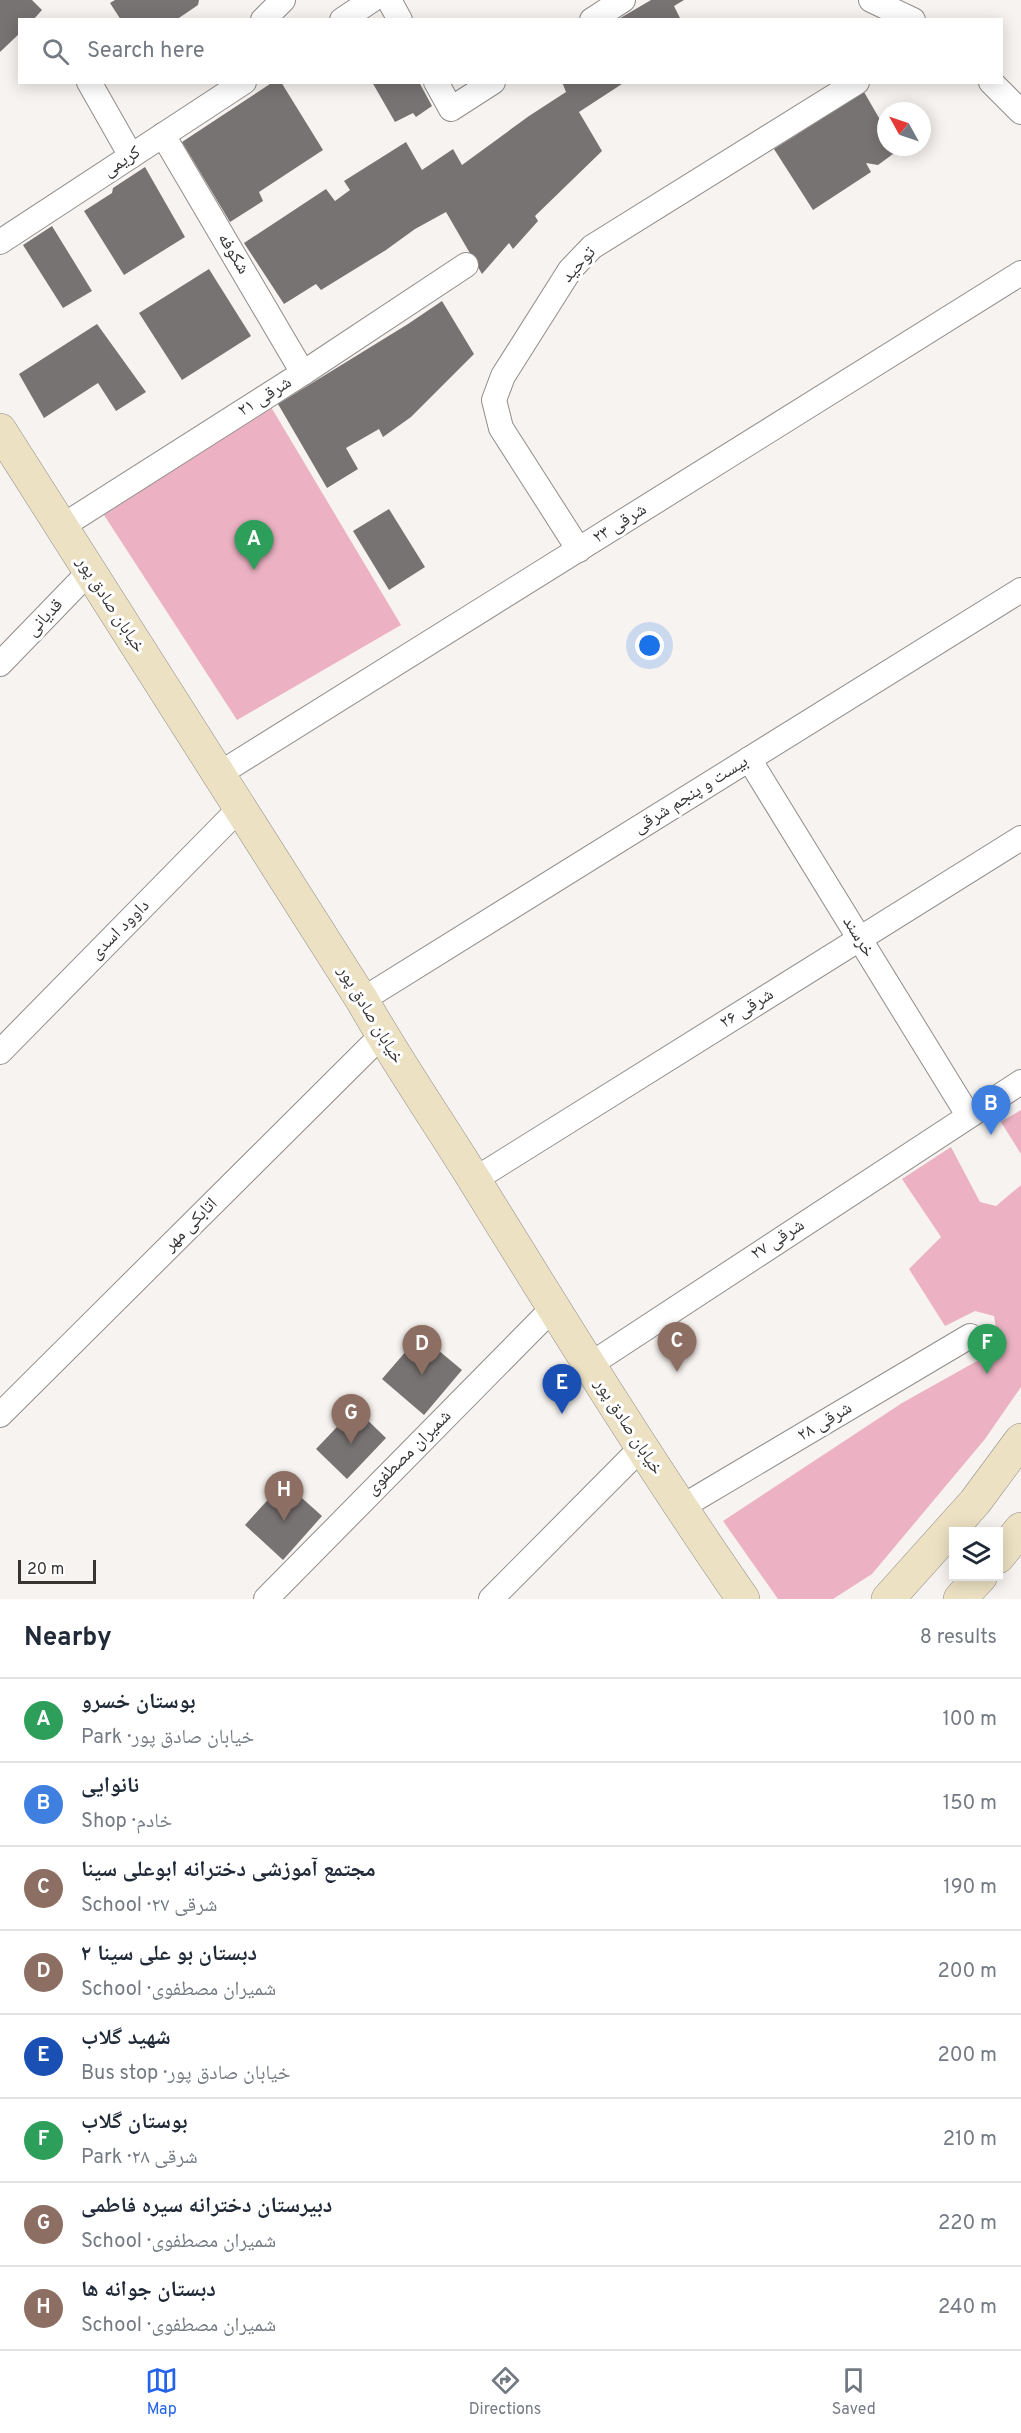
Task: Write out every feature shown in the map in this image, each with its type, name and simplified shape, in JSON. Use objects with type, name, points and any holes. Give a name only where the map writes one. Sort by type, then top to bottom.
[{"type":"main road","name":"خیابان صادق پور","points":[[0,430],[362,1000],[588,1366],[680,1508],[743,1599]]},
{"type":"main road","points":[[888,1599],[975,1502],[1021,1440]]},
{"type":"main road","points":[[1003,1552],[1021,1529]]},
{"type":"main road","points":[[960,1599],[976,1581]]},
{"type":"street","points":[[265,18],[283,0]]},
{"type":"street","points":[[345,18],[372,0]]},
{"type":"street","points":[[389,0],[399,18]]},
{"type":"street","points":[[595,18],[623,0]]},
{"type":"street","points":[[871,0],[909,18]]},
{"type":"street","points":[[90,84],[131,156]]},
{"type":"street","points":[[437,84],[451,110],[490,84]]},
{"type":"street","name":"توحید","points":[[579,550],[501,428],[494,400],[503,376],[570,270],[592,247],[854,84]]},
{"type":"street","points":[[993,84],[1021,112]]},
{"type":"street","name":"کریمی","points":[[0,242],[237,85]]},
{"type":"street","name":"شکوفه","points":[[163,135],[303,373]]},
{"type":"street","name":"۲۱ شرقی","points":[[61,527],[303,373],[466,265]]},
{"type":"street","name":"۲۳ شرقی","points":[[219,774],[1021,273]]},
{"type":"street","name":"قدیانی","points":[[0,664],[89,572]]},
{"type":"street","name":"بیست و پنجم شرقی","points":[[362,1000],[1021,590]]},
{"type":"street","name":"خرسند","points":[[748,759],[968,1115]]},
{"type":"street","name":"داوود اسدی","points":[[0,1052],[240,808]]},
{"type":"street","name":"۲۶ شرقی","points":[[474,1180],[1021,838]]},
{"type":"street","name":"اتابکی مهر","points":[[0,1415],[382,1035]]},
{"type":"street","name":"۲۷ شرقی","points":[[588,1366],[1021,1082]]},
{"type":"street","name":"شمیران مصطفوی","points":[[266,1599],[553,1308]]},
{"type":"street","name":"۲۸ شرقی","points":[[680,1508],[970,1336]]},
{"type":"street","points":[[491,1599],[642,1447]]},
{"type":"shaded area","points":[[271,407],[401,625],[237,720],[104,515]]},
{"type":"shaded area","points":[[1021,1110],[1021,1154],[1001,1122]]},
{"type":"shaded area","points":[[951,1147],[980,1202],[996,1206],[1021,1185],[1021,1387],[985,1439],[872,1574],[833,1599],[778,1599],[723,1521],[902,1403],[977,1361],[998,1342],[994,1316],[975,1311],[945,1326],[909,1269],[941,1237],[902,1179]]},
{"type":"building","points":[[0,0],[32,0],[42,10],[35,18],[18,18],[18,35],[0,52]]},
{"type":"building","points":[[115,0],[199,0],[198,5],[179,18],[120,18],[110,3]]},
{"type":"building","points":[[651,0],[684,0],[674,6],[680,18],[620,18]]},
{"type":"building","points":[[270,84],[282,84],[323,150],[259,192],[263,201],[230,222],[182,142]]},
{"type":"building","points":[[373,84],[420,84],[432,106],[416,117],[413,113],[395,122]]},
{"type":"building","points":[[563,84],[622,84],[579,112],[602,151],[535,216],[538,221],[513,249],[509,243],[482,274],[446,212],[415,229],[386,250],[321,290],[316,284],[284,304],[244,243],[326,189],[335,201],[350,190],[344,181],[406,142],[422,170],[453,149],[462,165],[566,92]]},
{"type":"building","points":[[864,92],[877,114],[877,156],[890,156],[878,165],[866,163],[871,172],[813,210],[774,149]]},
{"type":"building","points":[[145,167],[185,237],[124,275],[84,211]]},
{"type":"building","points":[[52,226],[92,291],[63,308],[23,245]]},
{"type":"building","points":[[209,269],[251,336],[182,380],[139,313]]},
{"type":"building","points":[[442,301],[474,354],[411,417],[383,437],[379,429],[346,448],[358,469],[327,488],[278,404]]},
{"type":"building","points":[[97,324],[146,392],[116,411],[98,383],[44,418],[19,374]]},
{"type":"building","points":[[389,509],[425,567],[389,590],[353,531]]},
{"type":"building","points":[[420,1335],[462,1370],[424,1415],[382,1379]]},
{"type":"building","points":[[355,1408],[386,1438],[347,1479],[316,1449]]},
{"type":"building","points":[[284,1482],[322,1516],[283,1560],[245,1525]]},
{"type":"place","name":"بوستان خسرو","points":[[254,570]]},
{"type":"place","name":"نانوایی","points":[[991,1135]]},
{"type":"place","name":"مجتمع آموزشی دخترانه ابوعلی سینا","points":[[677,1372]]},
{"type":"place","name":"بوستان گلاب","points":[[987,1374]]},
{"type":"place","name":"دبستان بو علی سینا ۲","points":[[422,1375]]},
{"type":"place","name":"شهید گلاب","points":[[562,1414]]},
{"type":"place","name":"دبیرستان دخترانه سیره فاطمی","points":[[351,1444]]},
{"type":"place","name":"دبستان جوانه ها","points":[[284,1521]]}]
